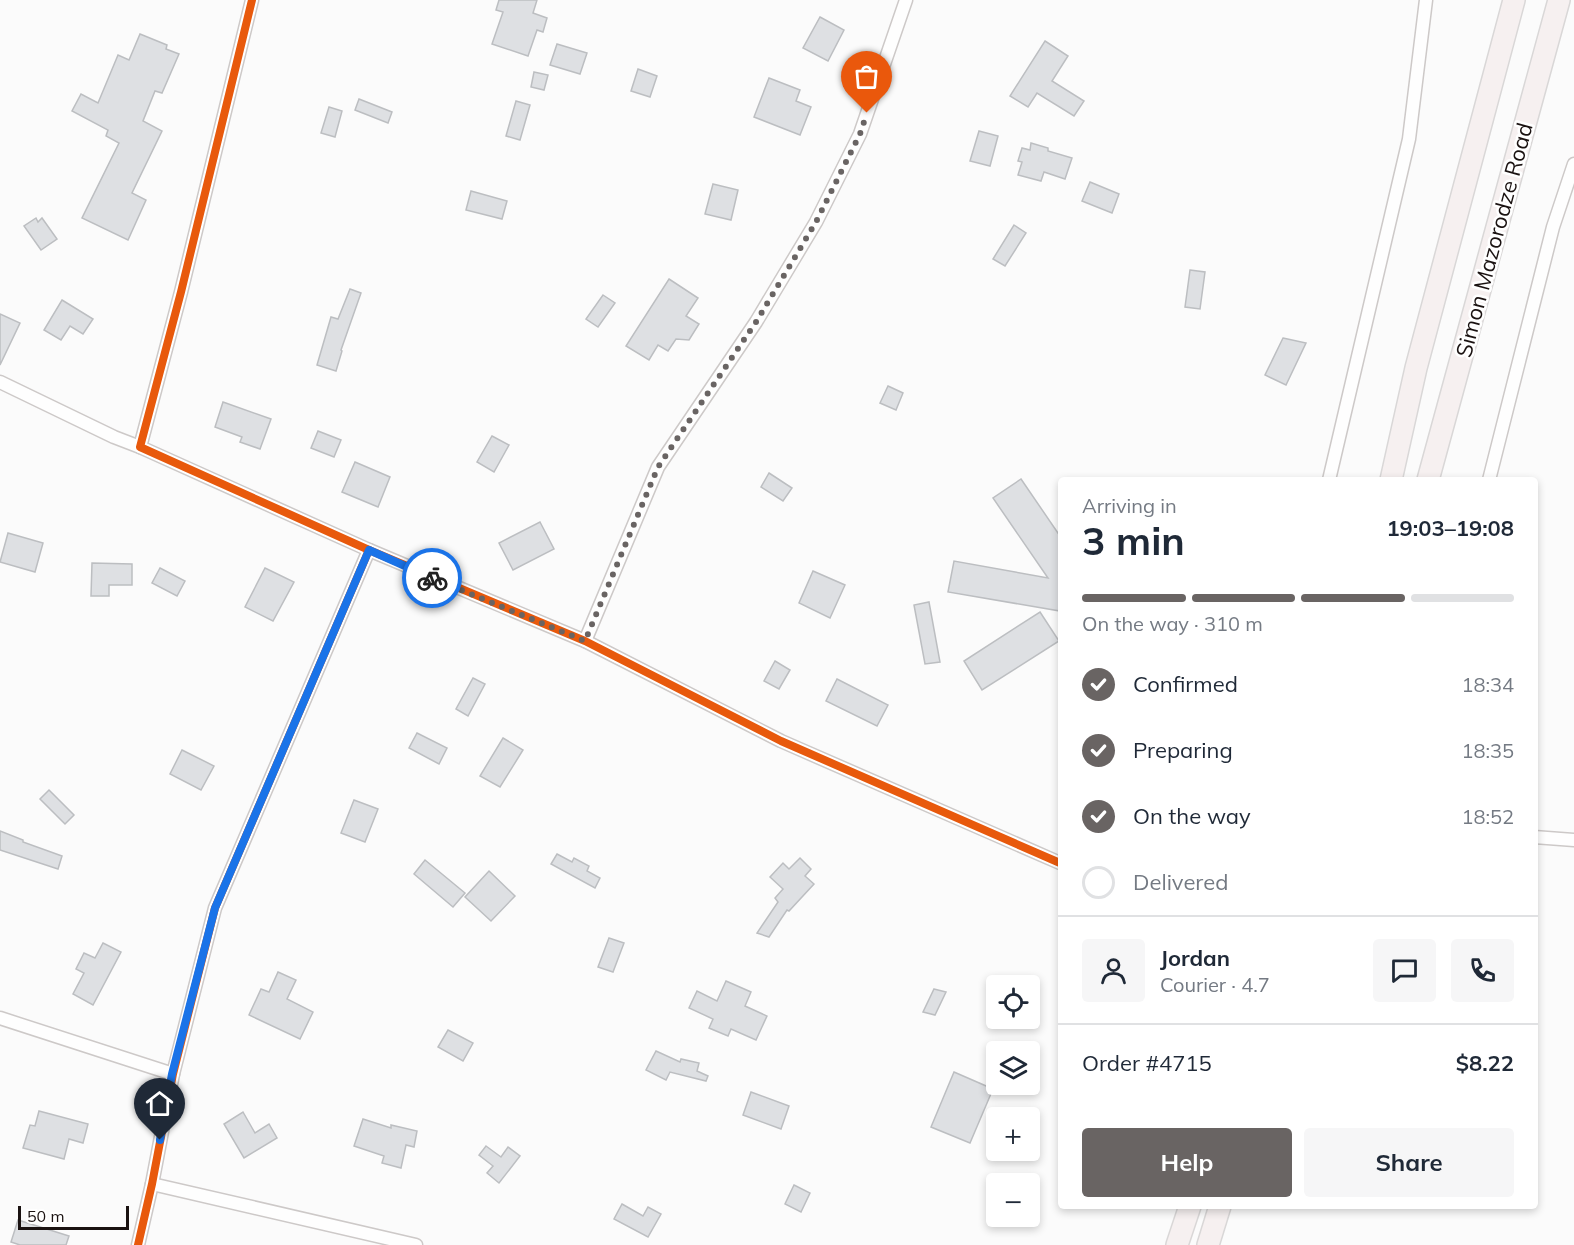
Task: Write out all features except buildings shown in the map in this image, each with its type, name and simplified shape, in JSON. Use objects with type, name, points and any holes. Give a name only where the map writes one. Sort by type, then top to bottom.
[{"type":"highway","name":"Simon Mazorodze Road","points":[[1392,477],[1416,368],[1514,0]]},
{"type":"highway","name":"Simon Mazorodze Road","points":[[1429,477],[1559,0]]},
{"type":"highway","points":[[1177,1245],[1189,1209]]},
{"type":"highway","points":[[1208,1245],[1219,1209]]},
{"type":"street","points":[[140,447],[175,315],[252,0]]},
{"type":"street","points":[[585,641],[658,467],[756,322],[816,222],[860,134],[906,0]]},
{"type":"street","points":[[1330,477],[1409,139],[1426,0]]},
{"type":"street","points":[[1490,477],[1553,226],[1574,164]]},
{"type":"street","points":[[0,381],[114,436],[369,550],[585,641],[781,741],[1058,862]]},
{"type":"street","points":[[138,1245],[152,1184],[172,1074],[215,908],[369,550]]},
{"type":"street","points":[[1538,837],[1574,840]]},
{"type":"street","points":[[0,1018],[172,1074]]},
{"type":"street","points":[[152,1184],[416,1245]]},
{"type":"cycle path","points":[[252,0],[181,292],[140,447],[369,550],[585,641],[781,741],[1058,862]]},
{"type":"cycle path","points":[[138,1245],[173,1074],[215,908],[369,550]]},
{"type":"way so far","points":[[432,578],[585,641],[658,467],[756,322],[816,222],[860,134],[867,113]]},
{"type":"route","points":[[160,1140],[172,1074],[215,908],[369,550],[432,578]]}]
